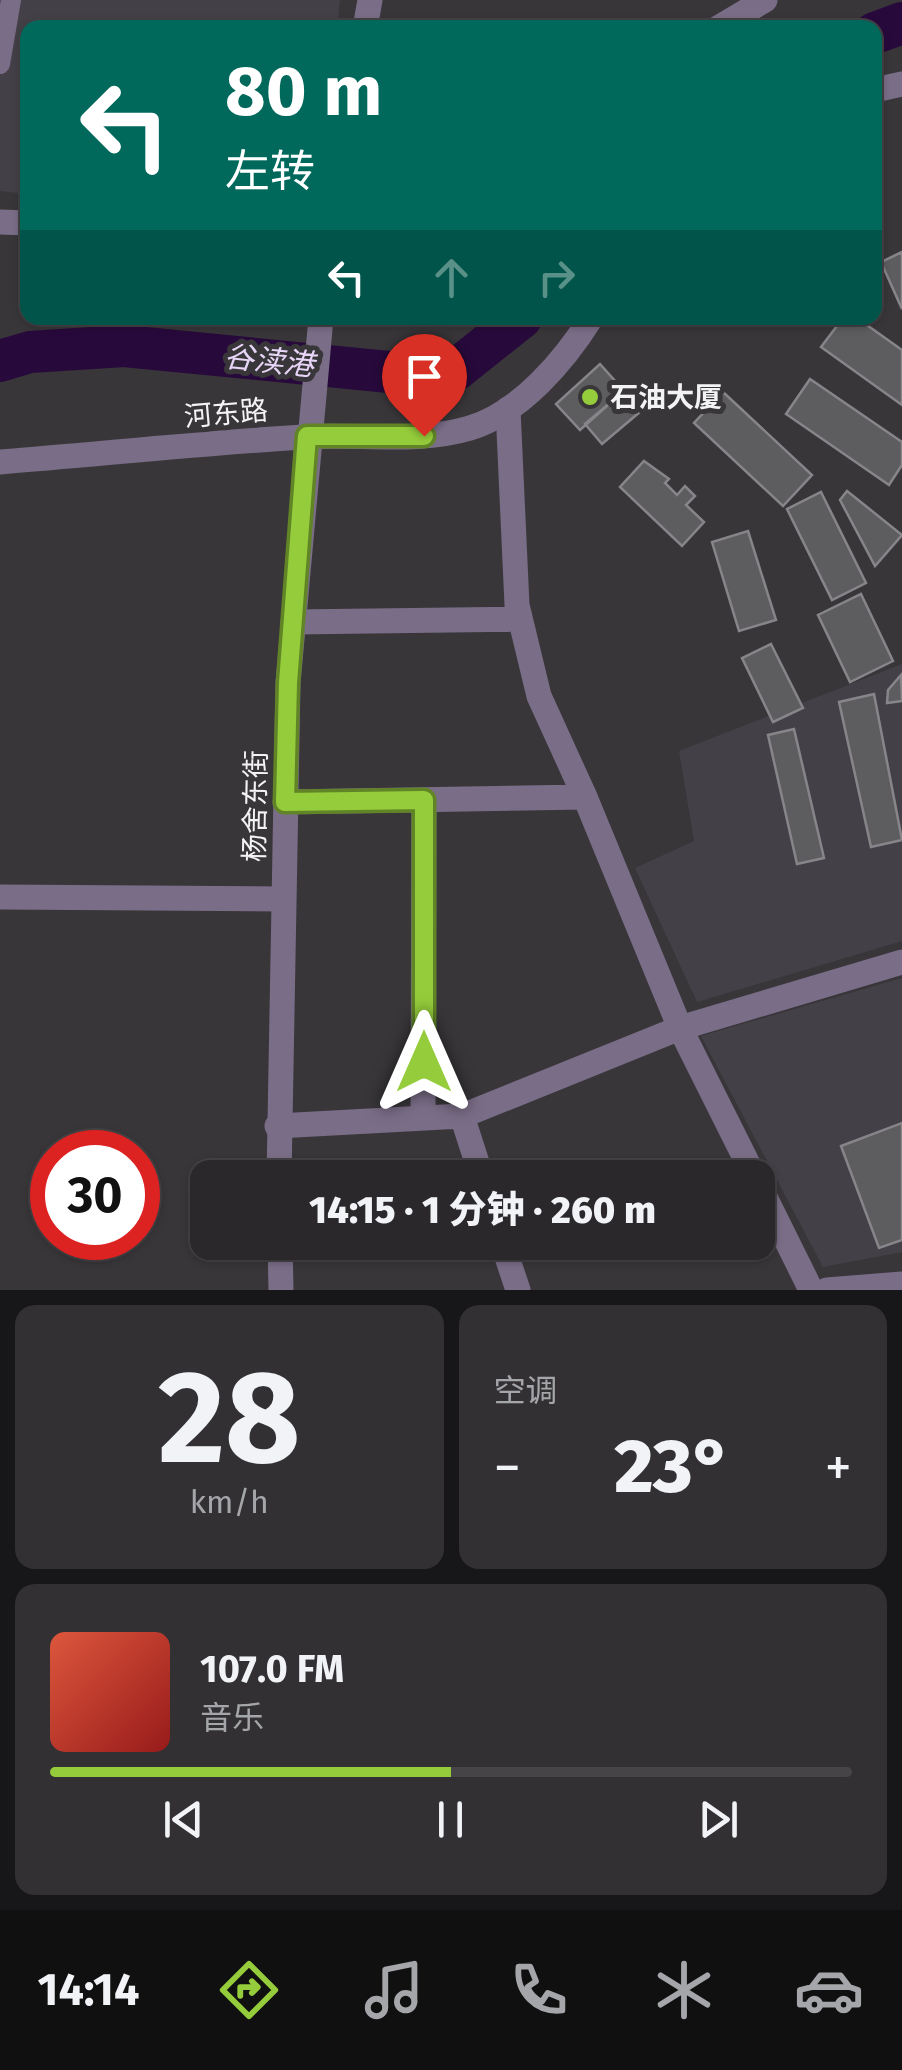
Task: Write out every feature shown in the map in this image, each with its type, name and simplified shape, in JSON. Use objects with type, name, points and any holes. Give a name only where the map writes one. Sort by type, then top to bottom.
[{"type":"street","points":[[0,64],[11,0]]},
{"type":"street","points":[[731,20],[765,0]]},
{"type":"street","name":"杨舍东街","points":[[279,1160],[282,898],[293,622],[308,424],[320,325]]},
{"type":"street","name":"河东路","points":[[0,462],[308,424],[424,436],[471,428],[508,410],[574,347],[588,325]]},
{"type":"street","points":[[508,410],[520,619],[538,696],[586,797],[680,1028],[746,1160]]},
{"type":"street","points":[[293,622],[520,619]]},
{"type":"street","points":[[285,802],[586,797]]},
{"type":"street","points":[[424,800],[424,1118]]},
{"type":"street","points":[[0,896],[282,898]]},
{"type":"street","points":[[278,1126],[462,1116],[680,1028],[902,962]]},
{"type":"street","points":[[462,1116],[476,1160]]},
{"type":"street","points":[[775,1217],[812,1290]]},
{"type":"street","points":[[281,1260],[282,1290]]},
{"type":"street","points":[[508,1260],[518,1290]]},
{"type":"street","points":[[827,1290],[902,1284]]},
{"type":"shaded area","points":[[0,0],[340,0],[338,20],[20,20],[20,193],[0,191]]},
{"type":"shaded area","points":[[902,664],[902,941],[697,1002],[635,868],[694,841],[679,751]]},
{"type":"shaded area","points":[[902,978],[902,1252],[823,1267],[775,1176],[775,1160],[766,1160],[701,1036]]},
{"type":"building","points":[[902,252],[902,309],[882,264]]},
{"type":"building","points":[[838,325],[867,325],[902,350],[902,405],[821,347]]},
{"type":"building","name":"石油大厦","points":[[600,364],[624,391],[580,430],[556,404]]},
{"type":"building","points":[[810,379],[902,442],[902,465],[889,485],[786,414]]},
{"type":"building","points":[[624,391],[641,411],[602,444],[585,424]]},
{"type":"building","points":[[723,392],[812,475],[783,506],[694,423]]},
{"type":"building","points":[[644,461],[669,479],[665,483],[677,495],[685,486],[695,496],[686,505],[704,522],[682,546],[620,487]]},
{"type":"building","points":[[847,491],[902,535],[875,566],[840,500]]},
{"type":"building","points":[[821,492],[866,583],[832,600],[787,509]]},
{"type":"building","points":[[748,531],[776,620],[739,631],[712,542]]},
{"type":"building","points":[[861,594],[893,661],[850,682],[818,615]]},
{"type":"building","points":[[771,644],[803,708],[773,722],[742,658]]},
{"type":"building","points":[[901,675],[902,701],[887,703],[888,690]]},
{"type":"building","points":[[874,694],[902,840],[871,847],[839,702]]},
{"type":"building","points":[[794,729],[824,858],[797,864],[768,735]]},
{"type":"building","points":[[902,1123],[902,1240],[879,1248],[841,1146]]},
{"type":"waterway","name":"谷渎港","points":[[882,30],[902,23]]},
{"type":"waterway","name":"谷渎港","points":[[0,361],[30,352],[124,346],[409,374],[457,369],[512,325]]},
{"type":"place","name":"石油大厦","points":[[590,397]]},
{"type":"route","points":[[424,436],[307,436],[288,683],[285,802],[424,800],[424,1062]]}]
